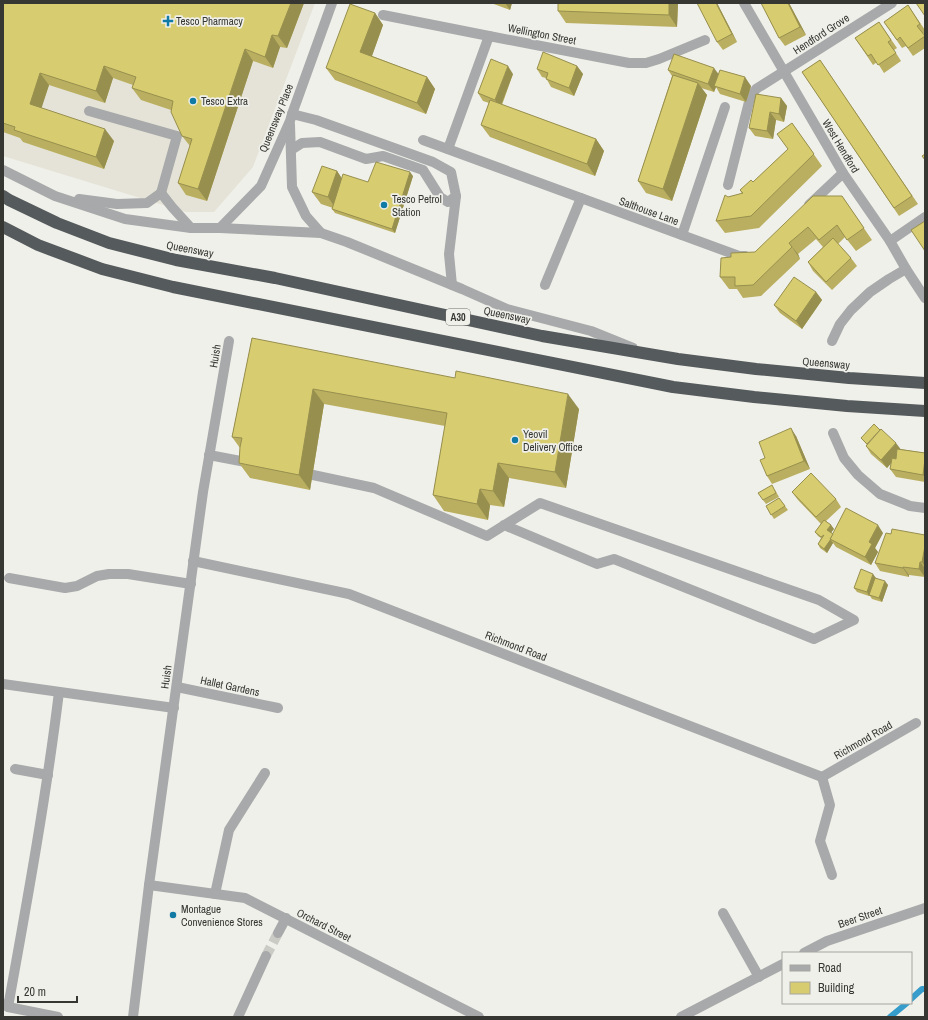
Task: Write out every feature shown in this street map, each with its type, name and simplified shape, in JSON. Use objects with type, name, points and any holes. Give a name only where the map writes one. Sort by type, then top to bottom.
[{"type":"highway","name":"Queensway","points":[[3,196],[57,223],[109,243],[168,258],[275,278],[542,336],[678,359],[756,369],[849,378],[925,383]]},
{"type":"highway","name":"A30","points":[[3,227],[38,245],[102,269],[173,287],[673,387],[846,406],[925,411]]},
{"type":"street","name":"Queensway Place","points":[[220,228],[260,186],[291,117],[332,3]]},
{"type":"street","name":"West Hendford","points":[[744,3],[843,173],[890,241],[925,298]]},
{"type":"street","name":"Hendford Grove","points":[[728,185],[750,98],[756,89],[892,3]]},
{"type":"street","name":"Wellington Street","points":[[383,15],[629,63],[646,63],[659,60],[705,40]]},
{"type":"street","points":[[448,149],[490,36]]},
{"type":"street","points":[[682,235],[725,108]]},
{"type":"street","points":[[55,196],[117,204],[146,203],[161,193],[177,136],[90,111]]},
{"type":"street","points":[[321,233],[306,216],[292,187],[291,117],[316,120],[433,162],[451,172],[456,196],[449,254],[452,285]]},
{"type":"street","name":"Salthouse Lane","points":[[423,140],[739,256],[753,257]]},
{"type":"street","points":[[291,150],[302,143],[320,142],[366,159],[383,156],[423,170],[440,197],[448,202],[456,196]]},
{"type":"street","points":[[3,170],[55,196],[125,220],[191,228],[321,233],[347,242],[507,309],[591,331],[644,353]]},
{"type":"street","points":[[804,210],[843,173]]},
{"type":"street","points":[[161,193],[172,208],[191,228]]},
{"type":"street","points":[[545,286],[581,198]]},
{"type":"street","points":[[890,241],[925,217]]},
{"type":"street","points":[[832,341],[840,324],[851,310],[870,292],[906,269]]},
{"type":"street","name":"Huish","points":[[133,1017],[193,562],[209,455],[229,341]]},
{"type":"street","points":[[833,433],[844,458],[858,475],[880,494],[910,506],[925,508]]},
{"type":"street","points":[[209,455],[251,463]]},
{"type":"street","points":[[313,475],[374,488],[487,536],[504,525],[540,503],[819,600],[854,620],[814,639],[614,559],[597,564],[504,525]]},
{"type":"street","name":"Richmond Road","points":[[193,562],[349,594],[822,777],[916,723]]},
{"type":"street","points":[[8,578],[65,588],[77,586],[97,576],[109,574],[128,574],[190,584]]},
{"type":"street","points":[[3,684],[174,708]]},
{"type":"street","name":"Hallet Gardens","points":[[177,687],[278,708]]},
{"type":"street","points":[[58,1017],[5,1006],[52,754],[59,692]]},
{"type":"street","points":[[15,769],[48,775]]},
{"type":"street","points":[[215,894],[228,830],[265,773]]},
{"type":"street","points":[[822,777],[830,805],[820,841],[832,875]]},
{"type":"street","name":"Orchard Street","points":[[150,885],[245,898],[479,1017]]},
{"type":"street","name":"Beer Street","points":[[806,952],[827,941],[925,908]]},
{"type":"street","points":[[722,913],[759,977]]},
{"type":"street","points":[[278,933],[286,918]]},
{"type":"street","points":[[238,1017],[266,956]]},
{"type":"street","points":[[681,1017],[782,965]]},
{"type":"shaded area","name":"Tesco Extra","points":[[3,3],[315,3],[253,167],[214,212],[186,212],[3,156]]},
{"type":"building","name":"Tesco Extra","points":[[3,3],[291,3],[278,36],[272,35],[265,57],[245,49],[198,189],[178,183],[192,139],[182,136],[171,112],[173,101],[132,88],[136,77],[104,66],[96,91],[40,73],[30,104],[105,129],[96,157],[14,130],[15,127],[3,123]]},
{"type":"building","points":[[558,3],[669,3],[669,15],[558,11]]},
{"type":"building","points":[[697,3],[716,3],[732,34],[717,42]]},
{"type":"building","points":[[761,3],[788,3],[800,27],[779,38]]},
{"type":"building","points":[[916,3],[925,3],[925,16]]},
{"type":"building","points":[[350,4],[375,13],[360,52],[427,77],[417,103],[326,68]]},
{"type":"building","points":[[908,5],[920,24],[917,26],[925,36],[908,48],[900,37],[897,40],[884,22]]},
{"type":"building","points":[[879,22],[891,40],[888,42],[896,53],[878,65],[871,54],[868,56],[855,38]]},
{"type":"building","points":[[543,52],[577,66],[569,88],[546,79],[548,73],[537,69]]},
{"type":"building","points":[[674,54],[714,68],[708,84],[668,70]]},
{"type":"building","points":[[491,59],[508,66],[495,100],[478,93]]},
{"type":"building","points":[[820,60],[912,196],[894,208],[802,72]]},
{"type":"building","points":[[720,70],[745,77],[740,94],[714,86]]},
{"type":"building","points":[[673,75],[698,83],[663,189],[638,181]]},
{"type":"building","points":[[756,94],[781,98],[779,114],[770,112],[767,131],[749,128]]},
{"type":"building","points":[[490,100],[596,139],[587,164],[481,125]]},
{"type":"building","points":[[792,123],[814,154],[751,216],[716,221],[725,195],[728,197],[743,193],[740,190],[751,180],[753,182],[788,149],[777,134]]},
{"type":"building","points":[[376,162],[410,172],[392,229],[332,209],[343,174],[368,182]]},
{"type":"building","points":[[322,166],[337,171],[328,197],[312,192]]},
{"type":"building","points":[[813,196],[842,196],[864,228],[847,240],[837,225],[819,240],[808,227],[789,243],[792,247],[753,285],[735,286],[735,277],[720,277],[721,258],[731,257],[731,253],[755,252]]},
{"type":"building","points":[[925,221],[925,251],[911,230]]},
{"type":"building","points":[[833,238],[851,258],[826,282],[808,262]]},
{"type":"building","points":[[794,277],[816,292],[796,321],[774,305]]},
{"type":"building","name":"Yeovil Delivery Office","points":[[252,338],[455,378],[456,371],[568,394],[555,472],[498,463],[493,491],[480,489],[477,504],[433,495],[447,413],[313,389],[299,475],[239,463],[242,438],[232,437]]},
{"type":"building","points":[[874,424],[880,430],[867,444],[861,438]]},
{"type":"building","points":[[791,428],[804,461],[767,476],[760,460],[765,458],[759,442]]},
{"type":"building","points":[[881,429],[896,443],[881,460],[866,446]]},
{"type":"building","points":[[897,449],[925,453],[923,475],[890,469],[892,458],[896,459]]},
{"type":"building","points":[[811,473],[836,499],[816,517],[792,492]]},
{"type":"building","points":[[772,485],[776,493],[763,500],[758,493]]},
{"type":"building","points":[[779,498],[785,506],[771,515],[766,506]]},
{"type":"building","points":[[846,508],[878,525],[869,542],[872,544],[865,557],[830,539]]},
{"type":"building","points":[[824,520],[831,525],[827,530],[833,534],[824,549],[818,544],[824,535],[821,537],[815,532]]},
{"type":"building","points":[[892,529],[925,535],[925,546],[919,569],[875,563],[886,533],[891,534]]},
{"type":"building","points":[[861,569],[873,574],[867,592],[854,588]]},
{"type":"building","points":[[875,578],[885,581],[879,598],[869,595]]},
{"type":"waterway","points":[[912,998],[922,989],[925,989]]},
{"type":"waterway","points":[[890,1017],[906,1004]]},
{"type":"tunnel","points":[[266,956],[278,933]]},
{"type":"place","name":"Tesco Pharmacy","points":[[168,21]]},
{"type":"place","name":"Tesco Extra","points":[[193,101]]},
{"type":"place","name":"Tesco Petrol Station","points":[[384,205]]},
{"type":"place","name":"Yeovil Delivery Office","points":[[515,440]]},
{"type":"place","name":"Montague Convenience Stores","points":[[173,915]]}]
